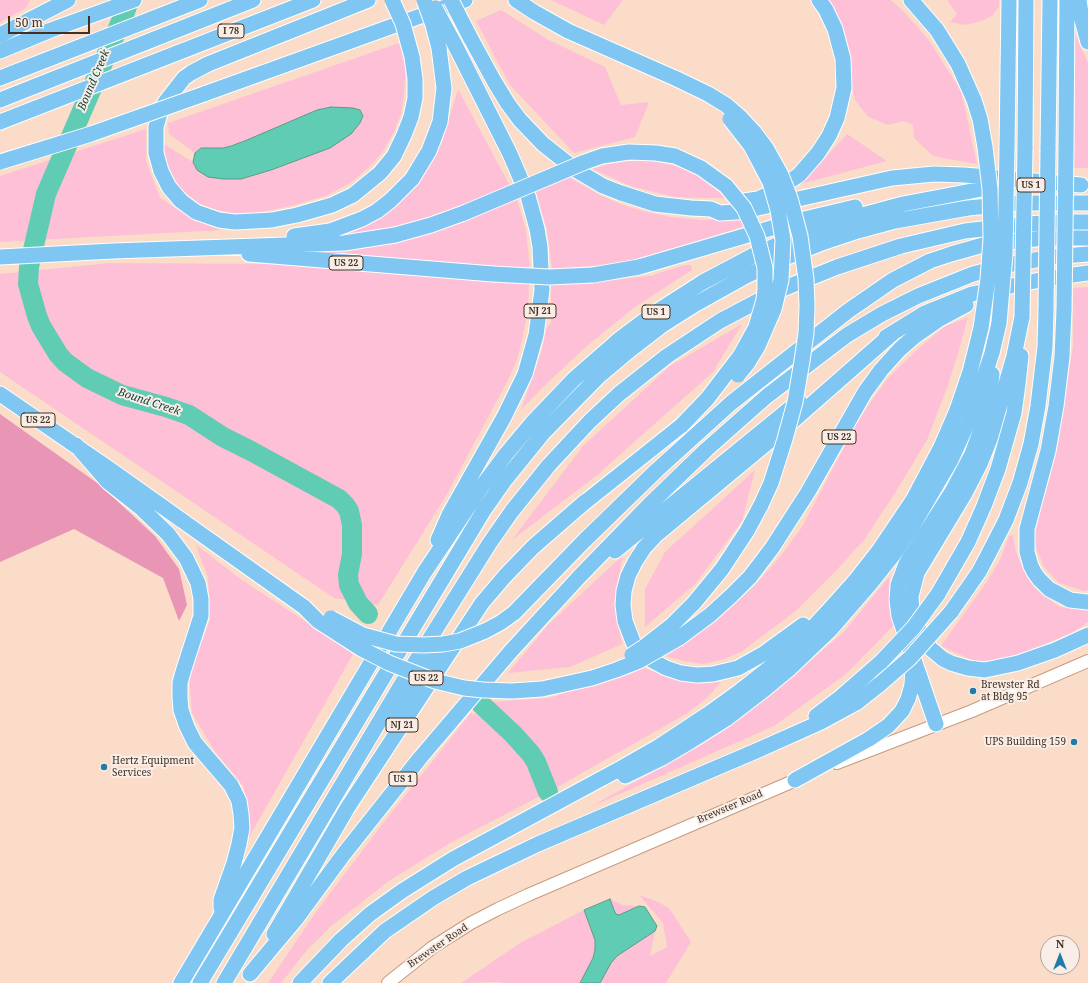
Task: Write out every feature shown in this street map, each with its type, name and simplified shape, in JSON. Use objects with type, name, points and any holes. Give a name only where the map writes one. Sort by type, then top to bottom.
[{"type":"highway","points":[[0,35],[68,0]]},
{"type":"highway","points":[[51,30],[110,0]]},
{"type":"highway","points":[[0,51],[51,30],[134,0]]},
{"type":"highway","points":[[0,78],[200,0]]},
{"type":"highway","name":"I 78","points":[[0,100],[253,0]]},
{"type":"highway","name":"I 78","points":[[0,122],[313,0]]},
{"type":"highway","points":[[368,0],[208,64],[184,78],[166,101],[161,110],[156,127],[156,154],[161,171],[169,187],[181,201],[196,212],[219,220],[235,222],[272,220],[297,215],[332,205],[353,195],[380,173],[394,156],[404,135],[411,117],[415,98],[415,79],[412,58],[403,24],[392,0]]},
{"type":"highway","points":[[265,246],[277,238],[330,231],[354,223],[381,208],[405,187],[419,168],[429,151],[440,122],[444,88],[439,48],[434,25],[424,0]]},
{"type":"highway","name":"NJ 21","points":[[424,573],[449,516],[504,417],[525,374],[536,335],[542,290],[540,247],[533,213],[526,190],[510,154],[431,0]]},
{"type":"highway","points":[[451,0],[494,81],[516,114],[543,144],[566,163],[603,186],[637,199],[672,206],[711,209],[720,213],[749,210],[880,181],[920,175],[964,175],[1084,185]]},
{"type":"highway","points":[[0,162],[110,127],[465,0]]},
{"type":"highway","name":"NJ 21","points":[[248,978],[348,807],[482,602],[533,547],[586,501],[720,394],[747,364],[758,346],[771,319],[779,290],[782,270],[783,240],[773,191],[763,168],[745,138],[733,122],[711,101],[695,89],[677,79],[568,31],[516,0]]},
{"type":"highway","points":[[711,209],[719,205],[758,199],[784,186],[812,161],[834,128],[842,98],[844,78],[843,59],[835,29],[826,10],[819,0]]},
{"type":"highway","points":[[300,983],[340,940],[385,903],[435,869],[629,764],[708,714],[740,691],[787,653],[842,596],[876,555],[913,500],[950,428],[964,391],[981,328],[988,279],[991,239],[990,184],[980,119],[974,100],[958,64],[937,30],[911,0]]},
{"type":"highway","points":[[936,724],[901,623],[897,608],[898,585],[906,564],[953,490],[976,443],[984,423],[989,402],[999,323],[1005,254],[1009,0]]},
{"type":"highway","points":[[756,751],[796,729],[825,710],[881,662],[914,627],[938,594],[959,560],[977,524],[1000,463],[1009,432],[1017,394],[1021,360],[1026,0]]},
{"type":"highway","points":[[330,983],[385,931],[416,908],[461,881],[538,844],[756,751],[843,710],[864,697],[910,658],[951,612],[979,572],[997,538],[1013,502],[1024,470],[1035,425],[1045,347],[1050,0]]},
{"type":"highway","points":[[1067,0],[1064,310],[1062,357],[1056,406],[1048,451],[1027,529],[1026,552],[1030,566],[1049,589],[1070,600],[1088,602]]},
{"type":"highway","points":[[1079,0],[1082,20],[1088,42]]},
{"type":"highway","points":[[675,632],[694,603],[722,569],[747,531],[761,505],[775,471],[795,402],[804,354],[807,319],[807,293],[800,236],[794,211],[776,164],[758,136],[726,105],[708,94],[677,79]]},
{"type":"highway","points":[[199,248],[331,244],[394,235],[431,225],[464,213],[602,156],[624,152],[647,152],[675,156],[702,168],[726,186],[744,208],[757,236],[765,268],[764,300],[756,327],[740,356],[715,390],[682,425]]},
{"type":"highway","name":"US 1","points":[[181,983],[424,573],[493,471],[532,423],[589,365],[653,314],[692,289],[768,249],[808,232],[893,207],[982,189],[1017,186],[1084,185]]},
{"type":"highway","name":"US 22","points":[[0,257],[199,248],[278,257],[493,274],[549,277],[593,275],[638,267],[824,214],[928,193],[982,189]]},
{"type":"highway","points":[[200,983],[476,522],[500,486],[530,448],[556,418],[599,376],[661,326],[694,305],[746,276],[819,244],[895,221],[950,211],[1014,204],[1088,203]]},
{"type":"highway","points":[[224,983],[447,610],[489,544],[512,511],[549,465],[576,435],[609,403],[649,369],[702,332],[756,301],[816,274],[857,259],[922,240],[979,229],[1043,222],[1088,222]]},
{"type":"highway","points":[[304,606],[322,612],[345,627],[363,635],[396,644],[424,645],[460,641],[485,631],[514,613],[584,540],[657,470],[731,403],[842,315],[893,280],[930,261],[983,245],[1043,238],[1088,238]]},
{"type":"highway","name":"US 1","points":[[248,978],[296,919],[343,855],[420,758],[511,651],[621,533],[677,477],[737,421],[782,383],[847,335],[899,305],[936,288],[973,274],[1021,262],[1088,254]]},
{"type":"highway","name":"US 22","points":[[0,394],[76,445],[304,606],[318,621],[360,648],[389,663],[435,681],[469,688],[503,691],[542,689],[567,684],[597,673],[710,615],[732,595],[750,577],[772,548],[804,499],[870,384],[896,352],[922,331],[956,310],[992,295],[1035,281],[1063,276],[1088,274]]},
{"type":"highway","points":[[565,593],[823,381],[894,332],[925,313],[963,297],[986,290],[1035,281]]},
{"type":"highway","points":[[1022,317],[1014,356],[990,439],[978,468],[964,495],[917,573],[911,596],[912,612],[921,635],[931,649],[943,659],[959,667],[972,669],[994,668],[1018,663],[1055,650],[1088,635]]},
{"type":"highway","points":[[487,840],[513,833],[650,764],[691,741],[726,719],[765,689],[788,670],[830,630],[866,590],[905,538],[951,460],[972,412],[988,366],[999,323]]},
{"type":"highway","points":[[842,596],[782,642],[754,660],[730,671],[705,675],[673,671],[646,657],[637,647],[630,635],[625,621],[623,605],[624,591],[631,569],[639,554],[653,538],[789,424],[894,332]]},
{"type":"highway","points":[[76,445],[108,482],[142,509],[168,534],[190,565],[198,583],[202,599],[201,616],[181,678],[179,690],[181,710],[195,743],[231,784],[239,801],[242,828],[234,863],[221,900],[220,917]]},
{"type":"highway","points":[[310,838],[480,591],[504,565],[586,501]]},
{"type":"highway","points":[[795,780],[876,734],[893,721],[902,711],[911,692],[913,677],[911,651]]},
{"type":"street","name":"Brewster Road","points":[[388,983],[411,963],[445,939],[498,909],[534,892],[795,780],[972,711],[1088,661]]},
{"type":"shaded area","points":[[0,0],[30,0],[26,8],[0,22]]},
{"type":"shaded area","points":[[551,0],[623,0],[604,25]]},
{"type":"shaded area","points":[[827,0],[891,0],[903,11],[928,39],[961,91],[977,164],[933,156],[914,138],[913,125],[903,121],[888,125],[868,117],[855,100],[850,75],[846,40],[834,8]]},
{"type":"shaded area","points":[[947,0],[999,0],[999,6],[993,15],[982,21],[965,25],[950,22],[957,14]]},
{"type":"shaded area","points":[[501,10],[549,40],[605,67],[621,105],[649,102],[635,137],[574,153],[510,85],[476,21]]},
{"type":"shaded area","points":[[1073,30],[1088,63],[1088,168],[1073,168]]},
{"type":"shaded area","points":[[399,43],[406,68],[401,114],[394,132],[382,153],[367,169],[350,183],[328,195],[295,205],[262,212],[238,214],[216,210],[200,204],[178,185],[165,159],[162,143],[193,162],[197,170],[223,179],[241,179],[304,158],[247,140],[223,148],[201,148],[195,153],[169,134],[168,123]]},
{"type":"shaded area","points":[[458,89],[510,186],[455,209],[419,221],[384,229],[331,238],[404,197],[441,145]]},
{"type":"shaded area","points":[[146,129],[146,161],[160,198],[189,217],[222,230],[0,242],[0,176]]},
{"type":"shaded area","points":[[847,134],[887,161],[801,184]]},
{"type":"shaded area","points":[[628,161],[650,161],[672,165],[693,172],[708,182],[725,198],[674,197],[631,186],[592,169]]},
{"type":"shaded area","points":[[569,177],[598,194],[620,204],[643,211],[671,217],[702,220],[740,218],[745,226],[628,263],[552,269],[547,230],[536,192]]},
{"type":"shaded area","points":[[517,199],[526,231],[530,269],[304,251],[431,231],[475,217]]},
{"type":"shaded area","points":[[110,263],[278,264],[529,284],[528,309],[523,335],[518,357],[508,380],[447,494],[378,605],[334,598],[0,372],[0,274]]},
{"type":"shaded area","points":[[685,265],[691,265],[692,270],[635,307],[588,345],[544,386],[521,410],[542,350],[546,329],[551,323],[551,284],[616,280],[655,275]]},
{"type":"shaded area","points":[[1088,287],[1088,590],[1084,591],[1059,583],[1044,567],[1033,540],[1058,438],[1073,345],[1073,288]]},
{"type":"shaded area","points":[[968,317],[948,385],[927,440],[864,540],[797,610],[741,652],[724,659],[704,664],[666,656],[716,621],[756,584],[780,557],[802,527],[858,421],[888,378],[919,348],[944,327]]},
{"type":"shaded area","points":[[742,324],[713,372],[596,476],[512,540],[583,446],[670,366]]},
{"type":"shaded area","points":[[0,414],[100,485],[155,536],[179,569],[187,605],[179,621],[163,578],[74,529],[0,562]]},
{"type":"shaded area","points":[[755,470],[742,521],[695,584],[645,627],[645,589],[665,552]]},
{"type":"shaded area","points":[[1013,535],[1015,548],[1021,565],[1035,588],[1060,607],[1088,610],[1088,622],[1072,633],[1013,657],[976,662],[941,646],[988,580],[1001,558],[1009,536]]},
{"type":"shaded area","points":[[196,545],[242,580],[353,654],[248,839],[244,787],[214,750],[192,713],[189,676],[210,620],[208,577]]},
{"type":"shaded area","points":[[623,555],[614,603],[622,644],[570,667],[508,673],[548,625]]},
{"type":"shaded area","points":[[889,577],[894,625],[846,674],[774,726],[588,808],[662,767],[769,695],[843,633]]},
{"type":"shaded area","points":[[643,668],[695,683],[721,682],[709,696],[686,714],[554,789],[450,843],[389,881],[330,927],[307,950],[281,983],[268,983],[316,912],[384,822],[471,713],[474,715],[488,702],[549,698]]},
{"type":"shaded area","points":[[639,895],[656,901],[669,908],[691,942],[666,983],[600,983],[611,963],[617,956],[655,931],[650,956],[667,947],[663,923]]},
{"type":"shaded area","points":[[610,899],[623,905],[639,906],[619,915],[616,914]]},
{"type":"shaded area","points":[[584,910],[595,940],[595,950],[593,958],[580,983],[461,983],[520,943]]},
{"type":"water","points":[[331,107],[353,108],[360,110],[363,116],[360,123],[351,134],[330,148],[271,170],[241,179],[208,177],[197,170],[193,162],[195,153],[201,148],[223,148],[231,146],[317,110]]},
{"type":"water","points":[[610,899],[616,914],[619,915],[639,906],[645,907],[657,926],[655,931],[617,956],[611,963],[600,983],[580,983],[593,958],[595,950],[595,940],[584,910]]},
{"type":"waterway","name":"Bound Creek","points":[[129,0],[46,194],[29,267],[28,284],[37,316],[41,326],[58,354],[65,362],[87,378],[122,395],[189,415],[223,437],[339,499],[349,511],[352,525],[352,554],[348,575],[349,585],[358,603],[368,614]]},
{"type":"waterway","name":"Bound Creek","points":[[481,704],[513,734],[531,754],[536,762],[548,792]]},
{"type":"place","name":"Brewster Rd at Bldg 95","points":[[973,691]]},
{"type":"place","name":"UPS Building 159","points":[[1074,742]]},
{"type":"place","name":"Hertz Equipment Services","points":[[104,767]]}]
